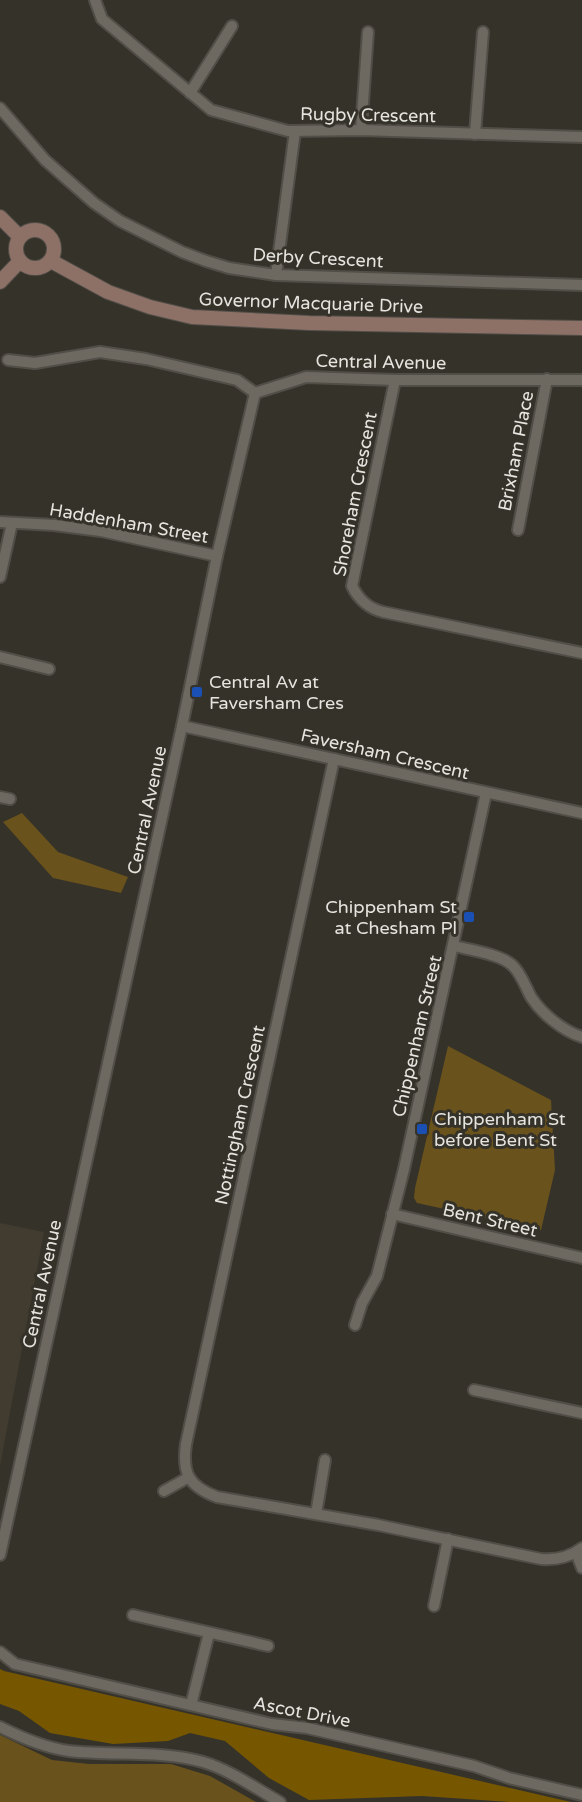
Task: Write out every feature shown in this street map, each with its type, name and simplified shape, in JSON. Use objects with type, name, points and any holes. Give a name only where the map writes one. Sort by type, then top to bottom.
[{"type":"main road","points":[[0,217],[20,237]]},
{"type":"main road","points":[[32,230],[38,230],[50,236],[55,248],[51,261],[42,268],[30,268],[20,261],[16,249],[20,237],[32,230]]},
{"type":"main road","points":[[0,282],[20,261]]},
{"type":"main road","name":"Governor Macquarie Drive","points":[[51,261],[108,292],[150,307],[192,317],[309,324],[582,327]]},
{"type":"street","name":"Rugby Crescent","points":[[95,0],[102,19],[211,110],[295,132],[361,130],[582,137]]},
{"type":"street","points":[[190,93],[232,26]]},
{"type":"street","points":[[361,130],[368,32]]},
{"type":"street","points":[[475,134],[483,32]]},
{"type":"street","name":"Derby Crescent","points":[[0,108],[45,160],[86,196],[120,221],[182,252],[229,268],[276,275],[582,285]]},
{"type":"street","points":[[276,275],[295,132]]},
{"type":"street","points":[[8,360],[35,363],[100,352],[146,359],[237,380],[255,393]]},
{"type":"street","name":"Central Avenue","points":[[0,1555],[182,726],[217,556],[255,393],[306,377],[394,380],[582,380]]},
{"type":"street","name":"Shoreham Crescent","points":[[394,380],[352,586],[355,593],[370,608],[383,612],[582,652]]},
{"type":"street","name":"Brixham Place","points":[[518,530],[547,380]]},
{"type":"street","name":"Haddenham Street","points":[[0,522],[101,531],[217,556]]},
{"type":"street","points":[[0,577],[12,523]]},
{"type":"street","points":[[0,657],[49,669]]},
{"type":"street","name":"Faversham Crescent","points":[[182,726],[582,813]]},
{"type":"street","name":"Nottingham Crescent","points":[[189,1478],[185,1468],[186,1444],[334,759]]},
{"type":"street","name":"Chippenham Street","points":[[355,1325],[362,1303],[377,1276],[404,1169],[486,793]]},
{"type":"street","points":[[454,946],[502,958],[511,964],[533,1000],[545,1013],[564,1028],[582,1037]]},
{"type":"street","name":"Bent Street","points":[[392,1214],[582,1258]]},
{"type":"street","points":[[474,1390],[582,1413]]},
{"type":"street","points":[[316,1514],[325,1460]]},
{"type":"street","points":[[165,1491],[189,1478],[195,1486],[217,1497],[448,1539],[541,1559],[554,1560],[579,1550],[582,1568]]},
{"type":"street","points":[[434,1606],[448,1539]]},
{"type":"street","points":[[133,1615],[268,1646]]},
{"type":"street","points":[[191,1705],[209,1633]]},
{"type":"street","name":"Ascot Drive","points":[[0,1652],[15,1664],[272,1724],[307,1728],[363,1740],[474,1766],[509,1778],[582,1795]]},
{"type":"street","points":[[0,1727],[31,1742],[68,1751],[183,1758],[202,1762],[221,1768],[280,1802]]},
{"type":"shaded area","points":[[22,813],[58,852],[128,877],[121,893],[53,878],[3,822]]},
{"type":"shaded area","points":[[448,1046],[551,1100],[555,1170],[541,1230],[417,1203],[414,1198]]},
{"type":"shaded area","points":[[0,1223],[44,1232],[0,1466]]},
{"type":"shaded area","points":[[0,1669],[571,1802],[510,1802],[422,1796],[309,1800],[269,1778],[225,1741],[190,1733],[168,1741],[113,1744],[50,1733],[19,1711],[0,1704]]},
{"type":"shaded area","points":[[0,1735],[52,1760],[89,1764],[171,1764],[210,1776],[256,1802],[0,1802]]},
{"type":"place","name":"Central Av at Faversham Cres","points":[[197,692]]},
{"type":"place","name":"Chippenham St at Chesham Pl","points":[[469,917]]},
{"type":"place","name":"Chippenham St before Bent St","points":[[422,1129]]}]
